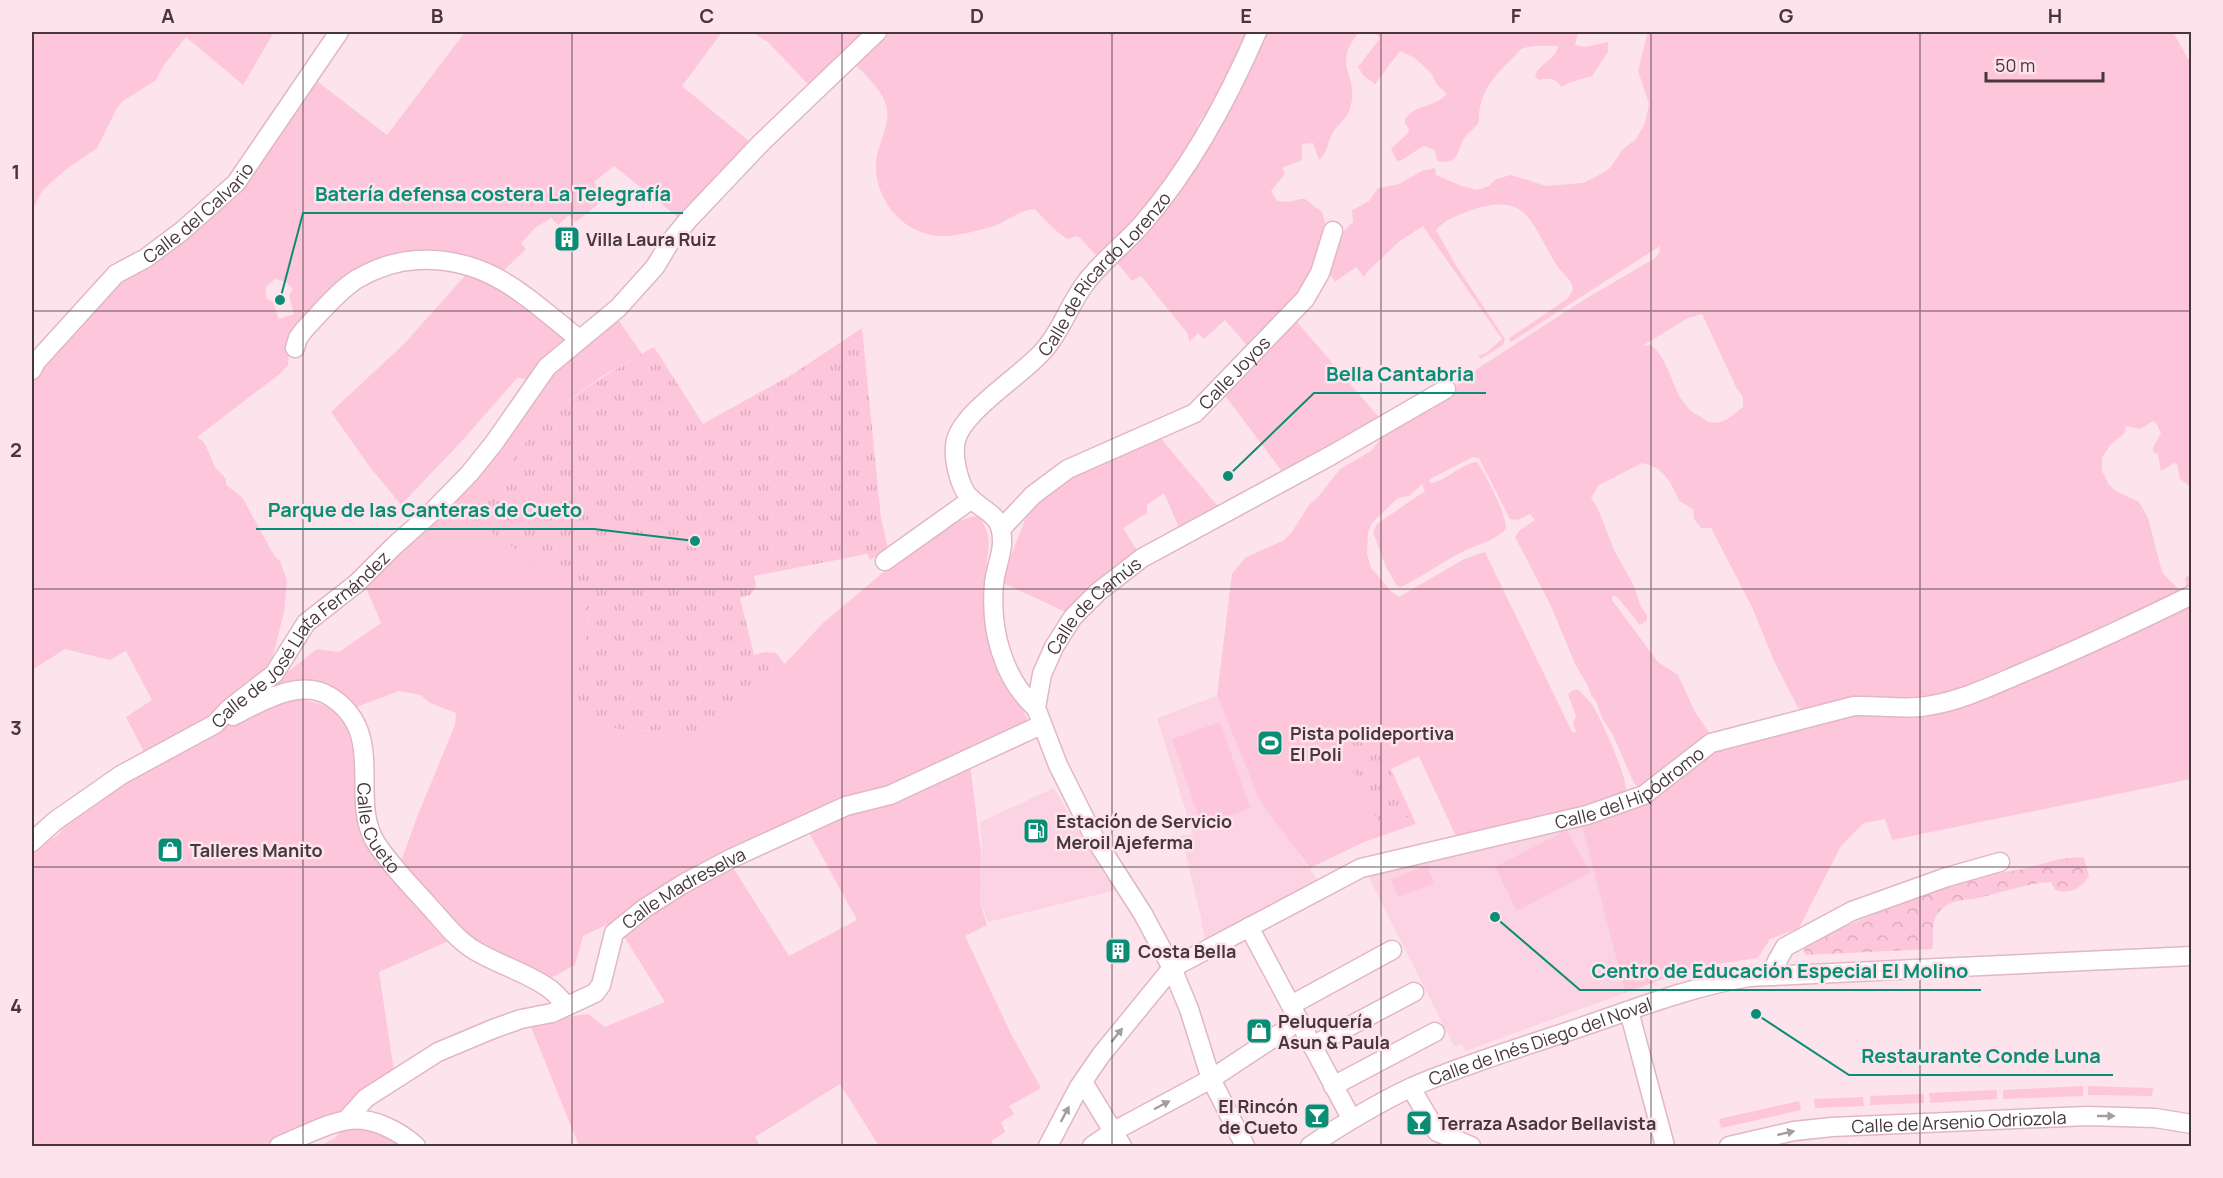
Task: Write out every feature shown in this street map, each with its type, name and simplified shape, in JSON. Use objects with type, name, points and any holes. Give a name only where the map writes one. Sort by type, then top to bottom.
[{"type":"street","name":"Calle del Calvario","points":[[32,370],[36,362],[91,299],[116,274],[146,258],[182,231],[236,183],[339,32]]},
{"type":"street","name":"Calle de José Llata Fernández","points":[[32,842],[55,821],[121,775],[197,736],[215,724],[230,708],[274,674],[306,623],[357,583],[469,474],[510,423],[547,367],[618,308],[655,267],[670,242],[688,220],[761,143],[877,32]]},
{"type":"street","name":"Calle de Ricardo Lorenzo","points":[[1002,528],[993,516],[972,500],[964,490],[955,460],[955,442],[960,430],[979,408],[1046,348],[1085,284],[1166,195],[1219,111],[1257,32]]},
{"type":"street","name":"Calle Joyos","points":[[1002,528],[1024,503],[1068,469],[1195,413],[1305,299],[1320,273],[1333,231]]},
{"type":"street","points":[[295,348],[304,330],[356,279],[393,263],[428,260],[462,263],[478,268],[513,287],[579,339]]},
{"type":"street","name":"Calle de Camús","points":[[1039,717],[1042,674],[1054,647],[1072,617],[1125,570],[1171,541],[1330,456],[1446,389]]},
{"type":"street","points":[[885,561],[972,500]]},
{"type":"street","points":[[1002,528],[1002,548],[994,583],[992,614],[999,648],[1013,679],[1039,717],[1083,818],[1143,914],[1172,968],[1189,1009],[1211,1079],[1245,1146]]},
{"type":"street","name":"Calle del Hipódromo","points":[[1172,968],[1361,868],[1587,815],[1644,795],[1711,743],[1854,706],[1878,705],[1902,708],[1927,706],[1980,691],[2096,642],[2192,595]]},
{"type":"street","name":"Calle Cueto","points":[[215,724],[288,691],[316,692],[330,696],[351,717],[360,734],[366,770],[365,808],[368,826],[375,842],[394,867],[460,940],[474,950],[548,987],[567,1006]]},
{"type":"street","name":"Calle Madreselva","points":[[348,1119],[366,1098],[438,1052],[521,1019],[552,1013],[595,993],[601,985],[614,933],[645,908],[683,884],[730,859],[825,815],[846,806],[890,795],[1039,717]]},
{"type":"street","points":[[1773,975],[1776,963],[1785,947],[1852,912],[1947,877],[2000,862]]},
{"type":"street","points":[[1249,927],[1351,1118]]},
{"type":"street","points":[[1092,1146],[1118,1139],[1211,1079],[1295,1013],[1392,950]]},
{"type":"street","name":"Calle de Inés Diego del Noval","points":[[1310,1146],[1351,1118],[1411,1088],[1460,1068],[1723,981],[1749,976],[2192,956]]},
{"type":"street","points":[[1048,1146],[1083,1082],[1119,1032],[1172,968]]},
{"type":"street","points":[[1312,1046],[1414,992]]},
{"type":"street","points":[[1629,1011],[1665,1146]]},
{"type":"street","points":[[1334,1086],[1435,1032]]},
{"type":"street","points":[[1083,1082],[1118,1139]]},
{"type":"street","name":"Calle de Inés Diego del Noval","points":[[1411,1088],[1442,1139],[1471,1146]]},
{"type":"street","name":"Calle de Arsenio Odriozola","points":[[1729,1146],[1794,1131],[1832,1127],[2087,1116],[2155,1118],[2192,1124]]},
{"type":"street","points":[[279,1146],[348,1119],[363,1120],[390,1129],[416,1146]]},
{"type":"shaded area","points":[[1217,696],[1261,801],[1319,882],[1205,941],[1181,835],[1193,835],[1157,718]]},
{"type":"shaded area","points":[[1054,788],[1104,875],[1120,889],[988,922],[979,898],[982,849],[980,822]]},
{"type":"shaded area","points":[[1581,822],[1625,993],[1465,1051],[1462,1044],[1454,1046],[1368,876]]},
{"type":"green space","points":[[32,32],[274,32],[243,85],[186,37],[163,66],[156,80],[123,101],[117,108],[97,148],[65,170],[42,191],[32,211]]},
{"type":"green space","points":[[465,32],[722,32],[682,86],[750,142],[679,218],[614,166],[594,182],[607,197],[576,222],[569,215],[558,225],[551,218],[535,228],[521,243],[526,249],[502,272],[382,263],[290,340],[288,365],[281,373],[197,437],[204,442],[215,467],[226,479],[226,485],[242,497],[275,557],[280,561],[287,581],[284,612],[274,652],[264,676],[173,741],[144,752],[126,717],[152,700],[126,651],[110,660],[65,649],[32,670],[32,384],[42,366],[116,280],[203,219],[313,78],[387,135]],"holes":[[[275,279],[286,282],[293,289],[289,295],[294,314],[279,319],[273,302],[266,298],[266,287]]]},
{"type":"green space","points":[[751,32],[863,32],[808,84],[768,42]]},
{"type":"green space","points":[[884,32],[1248,32],[1228,78],[1213,104],[1200,120],[1197,132],[1163,191],[1099,258],[1078,236],[1068,239],[1064,237],[1035,209],[1021,212],[988,228],[943,236],[916,230],[894,214],[880,190],[877,177],[877,156],[887,119],[886,105],[876,87],[852,61]]},
{"type":"green space","points":[[1266,32],[1359,32],[1347,53],[1346,62],[1352,94],[1348,114],[1333,132],[1319,160],[1313,143],[1302,144],[1302,160],[1282,168],[1285,174],[1271,191],[1277,201],[1289,202],[1305,199],[1322,212],[1325,222],[1317,263],[1309,285],[1249,348],[1225,320],[1204,339],[1198,333],[1189,342],[1188,334],[1141,276],[1132,281],[1114,259]]},
{"type":"green space","points":[[1373,32],[1578,32],[1575,45],[1585,47],[1608,42],[1608,52],[1592,76],[1562,87],[1555,80],[1539,80],[1535,76],[1554,55],[1558,46],[1534,46],[1520,50],[1500,71],[1484,94],[1479,122],[1463,141],[1454,159],[1445,162],[1437,161],[1435,150],[1424,146],[1397,161],[1391,149],[1408,133],[1409,129],[1405,119],[1415,110],[1436,102],[1447,94],[1437,85],[1431,73],[1415,58],[1400,51],[1375,84],[1364,76],[1358,67],[1380,38]]},
{"type":"green space","points":[[1650,32],[2173,32],[2192,66],[2191,487],[2180,479],[2177,464],[2174,463],[2161,471],[2158,454],[2153,452],[2153,448],[2161,433],[2153,421],[2140,429],[2126,426],[2124,434],[2110,445],[2102,458],[2102,471],[2109,485],[2116,491],[2139,502],[2148,518],[2162,572],[2180,591],[2186,586],[2185,578],[2191,574],[2191,589],[2106,624],[2054,650],[1953,691],[1921,699],[1805,710],[1798,708],[1774,661],[1752,607],[1711,528],[1701,528],[1694,519],[1693,509],[1679,501],[1666,477],[1656,468],[1642,463],[1599,485],[1591,498],[1598,509],[1615,552],[1633,584],[1641,607],[1647,615],[1647,620],[1640,625],[1618,598],[1613,595],[1612,600],[1658,662],[1678,675],[1695,712],[1710,734],[1640,788],[1634,783],[1612,733],[1575,664],[1551,606],[1515,537],[1520,530],[1535,520],[1530,514],[1518,520],[1510,519],[1479,458],[1473,457],[1430,479],[1430,483],[1441,480],[1470,463],[1477,462],[1499,504],[1506,529],[1492,539],[1456,555],[1409,583],[1401,587],[1397,586],[1386,567],[1373,532],[1377,524],[1425,491],[1422,484],[1409,496],[1398,498],[1372,523],[1368,532],[1367,554],[1371,568],[1399,597],[1464,559],[1485,552],[1572,732],[1577,733],[1573,724],[1576,716],[1568,695],[1571,691],[1578,689],[1591,703],[1607,734],[1619,762],[1626,793],[1558,818],[1457,839],[1419,756],[1391,769],[1416,824],[1364,842],[1310,868],[1260,801],[1217,696],[1232,574],[1245,558],[1284,540],[1292,532],[1309,505],[1340,469],[1371,451],[1386,432],[1452,392],[1455,386],[1480,367],[1582,301],[1655,258],[1660,246],[1511,342],[1509,339],[1511,337],[1567,299],[1573,290],[1571,282],[1556,264],[1526,215],[1517,208],[1491,205],[1448,220],[1436,230],[1455,264],[1505,339],[1503,345],[1481,359],[1478,356],[1486,353],[1502,339],[1423,226],[1400,241],[1364,277],[1356,267],[1335,282],[1327,270],[1333,249],[1338,239],[1353,222],[1352,210],[1369,201],[1378,188],[1399,184],[1422,171],[1435,168],[1436,175],[1477,190],[1489,186],[1496,179],[1511,175],[1546,186],[1583,183],[1603,173],[1610,168],[1622,150],[1636,139],[1645,123],[1649,104],[1638,71],[1647,35]],"holes":[[[1702,314],[1736,387],[1743,397],[1743,407],[1723,421],[1708,422],[1683,402],[1659,353],[1651,345],[1642,346],[1688,318]]]},
{"type":"green space","points":[[470,270],[488,276],[570,340],[529,381],[518,377],[401,505],[370,467],[331,412],[404,344]]},
{"type":"green space","points":[[1292,316],[1382,421],[1284,474],[1223,393]]},
{"type":"green space","points":[[617,318],[642,354],[601,377],[568,401],[526,443],[572,587],[584,596],[588,621],[575,691],[627,730],[667,731],[744,708],[822,624],[881,574],[954,523],[973,516],[980,518],[988,535],[988,576],[1004,651],[1029,723],[583,936],[575,965],[549,979],[463,935],[401,862],[455,725],[456,713],[430,703],[421,695],[399,691],[354,708],[332,692],[247,704],[317,649],[339,652],[381,623],[365,585],[556,367]]},
{"type":"green space","points":[[862,328],[881,518],[888,549],[870,560],[867,554],[754,576],[756,587],[750,595],[740,598],[754,655],[765,652],[776,653],[785,664],[744,708],[693,749],[667,731],[627,730],[593,725],[579,710],[575,691],[588,621],[584,596],[473,520],[505,472],[525,444],[553,414],[601,378],[654,347],[703,424],[793,374]]},
{"type":"green space","points":[[1158,435],[1222,511],[1180,530],[1164,493],[1147,505],[1147,513],[1123,528],[1138,552],[1108,571],[1090,586],[1082,594],[1070,614],[1003,583],[1007,566],[1030,507],[1050,487]]},
{"type":"green space","points":[[2191,602],[2191,779],[1892,840],[1885,819],[1864,823],[1841,846],[1799,928],[1770,939],[1758,958],[1696,967],[1625,993],[1581,822],[1653,801],[1697,760],[1710,752],[1861,712],[1923,716],[1961,705],[2028,681]]},
{"type":"green space","points":[[292,696],[331,707],[349,724],[360,749],[359,828],[369,849],[453,939],[379,972],[394,1071],[336,1117],[301,1128],[263,1146],[32,1146],[32,851],[58,835],[72,816],[113,786],[225,726]]},
{"type":"green space","points":[[1220,722],[1250,808],[1202,826],[1172,739]]},
{"type":"green space","points":[[1371,730],[1412,815],[1383,831],[1340,745]]},
{"type":"green space","points":[[970,765],[981,852],[980,902],[987,925],[965,936],[1011,1034],[1041,1088],[1009,1106],[1014,1114],[1001,1122],[1005,1132],[991,1141],[994,1146],[879,1146],[840,1084],[755,1137],[760,1146],[579,1146],[529,1022],[588,1014],[605,1027],[665,1002],[620,930],[732,866],[789,956],[857,920],[807,829]]},
{"type":"green space","points":[[1567,830],[1590,873],[1517,911],[1495,867]]},
{"type":"green space","points":[[2078,857],[2084,858],[2089,876],[2082,885],[2074,890],[2055,890],[2051,882],[2042,883],[1956,901],[1946,906],[1938,913],[1934,922],[1932,949],[1805,955],[1806,946],[1827,934],[1925,893],[1981,876]]},
{"type":"green space","points":[[1427,865],[1434,883],[1398,897],[1391,879]]},
{"type":"green space","points":[[2083,1086],[2083,1096],[2003,1099],[2003,1090]]},
{"type":"green space","points":[[2088,1086],[2153,1088],[2152,1096],[2088,1095]]},
{"type":"green space","points":[[1997,1090],[1997,1099],[1930,1103],[1929,1093]]},
{"type":"green space","points":[[1924,1094],[1924,1103],[1870,1105],[1870,1096]]},
{"type":"green space","points":[[1863,1097],[1864,1106],[1815,1108],[1814,1099]]},
{"type":"green space","points":[[1799,1101],[1801,1110],[1721,1128],[1719,1119]]},
{"type":"green space","points":[[359,1126],[380,1128],[409,1146],[320,1146],[335,1138],[342,1129]]},
{"type":"place","name":"Villa Laura Ruiz","points":[[567,239]]},
{"type":"place","name":"Batería defensa costera La Telegrafía","points":[[280,300]]},
{"type":"place","name":"Bella Cantabria","points":[[1228,476]]},
{"type":"place","name":"Parque de las Canteras de Cueto","points":[[695,541]]},
{"type":"place","name":"Pista polideportiva El Poli","points":[[1270,743]]},
{"type":"place","name":"Estación de Servicio Meroil Ajeferma","points":[[1036,831]]},
{"type":"place","name":"Talleres Manito","points":[[170,850]]},
{"type":"place","name":"Centro de Educación Especial El Molino","points":[[1495,917]]},
{"type":"place","name":"Costa Bella","points":[[1118,951]]},
{"type":"place","name":"Restaurante Conde Luna","points":[[1756,1014]]},
{"type":"place","name":"Peluquería Asun & Paula","points":[[1259,1031]]},
{"type":"place","name":"El Rincón de Cueto","points":[[1317,1116]]},
{"type":"place","name":"Terraza Asador Bellavista","points":[[1419,1123]]}]
